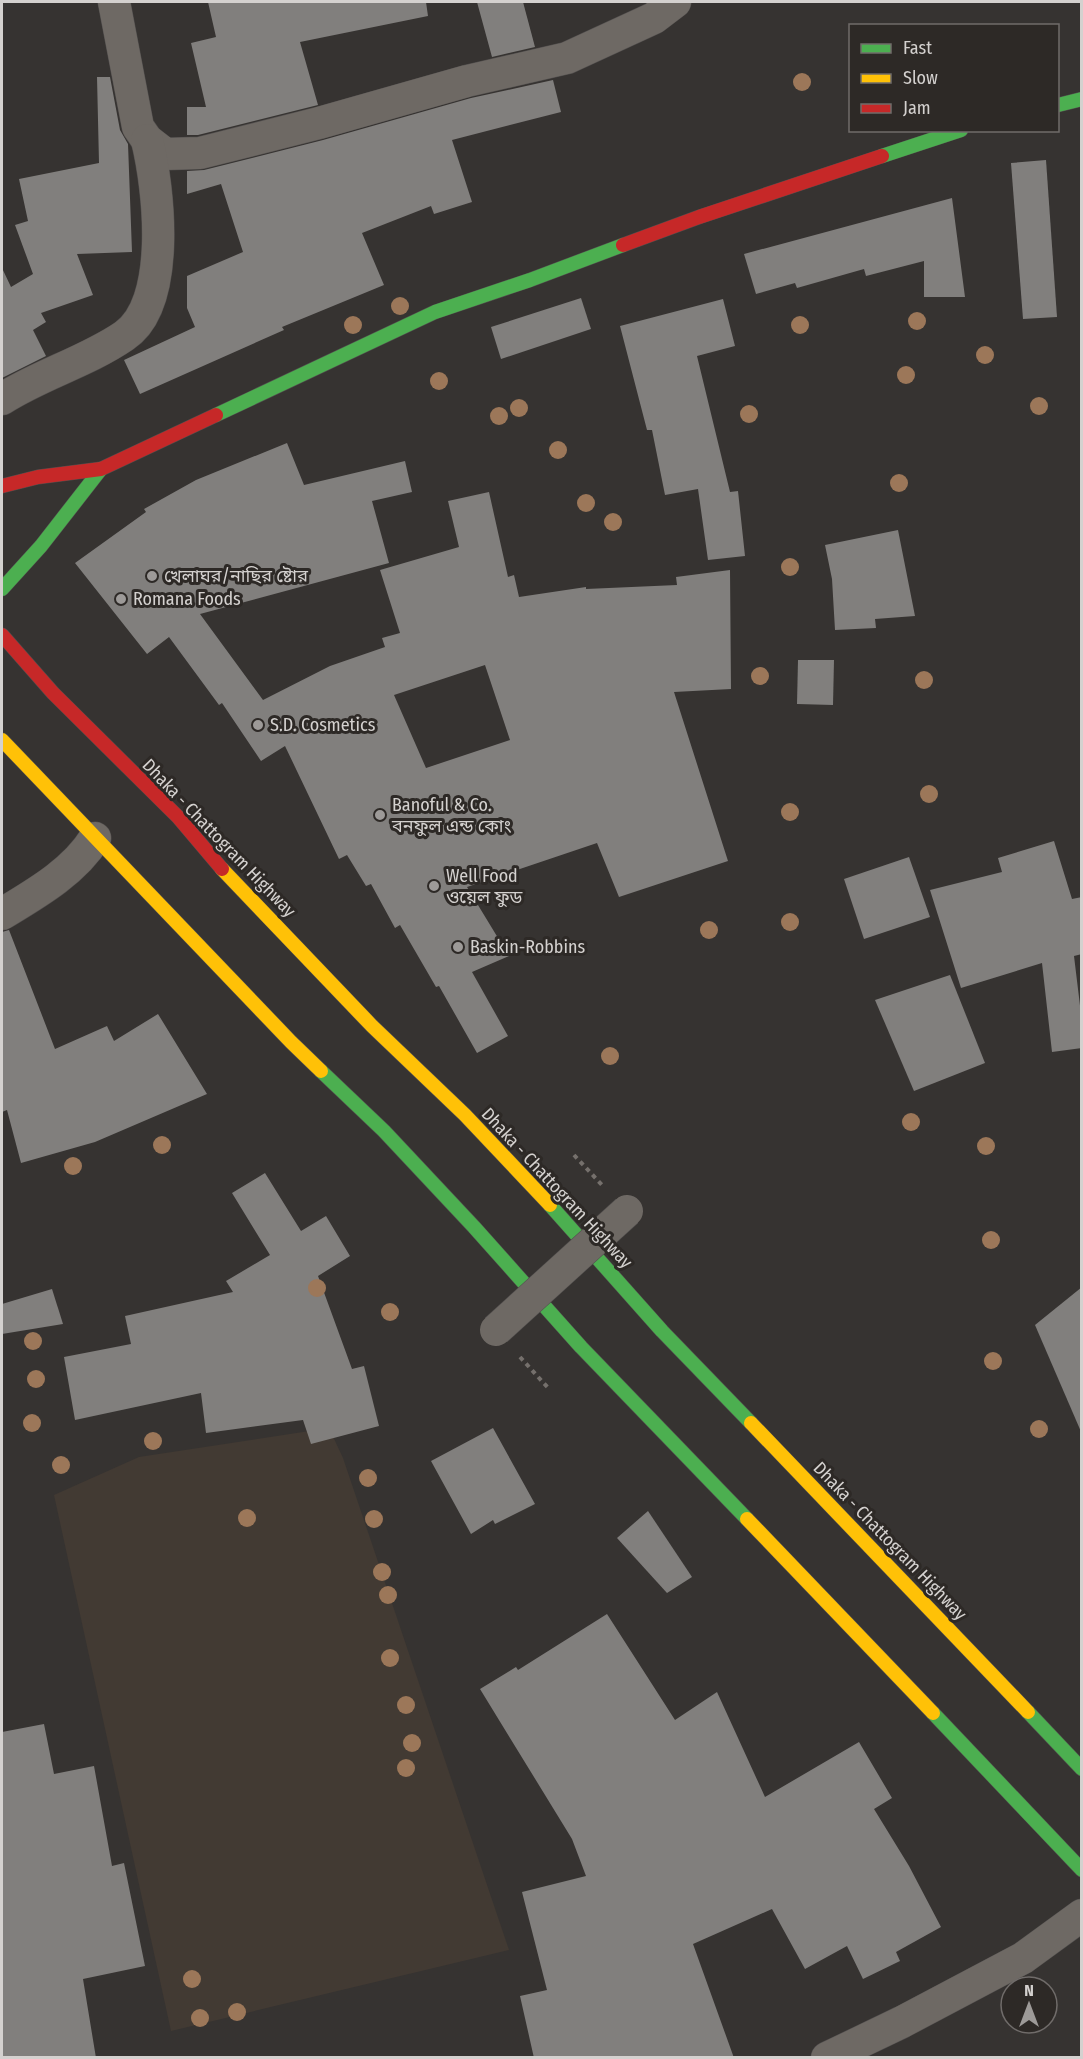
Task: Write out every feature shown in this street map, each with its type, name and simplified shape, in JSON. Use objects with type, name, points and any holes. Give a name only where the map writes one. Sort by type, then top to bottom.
[{"type":"main road","points":[[1059,105],[1082,99]]},
{"type":"main road","points":[[2,486],[38,477],[101,469],[435,312],[530,280],[699,217],[955,132]]},
{"type":"main road","points":[[2,588],[41,546],[101,469]]},
{"type":"main road","name":"Dhaka - Chattogram Highway","points":[[2,635],[52,693],[178,817],[213,860],[372,1026],[465,1115],[555,1211],[662,1331],[892,1568],[1082,1769]]},
{"type":"main road","points":[[2,740],[291,1042],[400,1148],[581,1347],[1082,1870]]},
{"type":"street","points":[[114,2],[138,126],[147,140],[165,154],[200,153],[320,123],[467,81],[567,58],[654,18],[675,2]]},
{"type":"street","points":[[2,399],[25,384],[94,353],[126,335],[136,325],[151,296],[156,273],[157,203],[154,170],[147,140]]},
{"type":"street","points":[[2,914],[65,872],[88,849],[95,838]]},
{"type":"street","points":[[496,1330],[627,1211]]},
{"type":"street","points":[[827,2058],[902,2022],[1023,1958],[1082,1915]]},
{"type":"path","points":[[496,1330],[550,1390]]},
{"type":"shaded area","points":[[329,1428],[343,1458],[509,1950],[171,2031],[54,1495],[139,1457]]},
{"type":"building","points":[[208,2],[426,2],[428,16],[300,42],[318,105],[198,135],[187,135],[187,107],[206,107],[191,43],[216,37]]},
{"type":"building","points":[[477,2],[523,2],[535,47],[492,57]]},
{"type":"building","points":[[97,77],[110,77],[120,130],[128,144],[132,252],[77,254],[93,295],[41,313],[46,322],[33,330],[46,356],[2,378],[2,268],[11,287],[33,274],[15,225],[28,221],[19,179],[99,163]]},
{"type":"building","points":[[553,80],[561,112],[452,140],[472,202],[434,214],[431,206],[362,233],[384,285],[282,327],[284,330],[140,394],[124,360],[195,327],[187,308],[187,276],[243,252],[221,184],[187,194],[187,171],[204,170],[323,140],[471,98]]},
{"type":"building","points":[[1046,160],[1057,317],[1023,319],[1011,163]]},
{"type":"building","points":[[952,198],[965,297],[924,297],[924,261],[866,276],[864,269],[797,288],[795,283],[756,294],[744,254]]},
{"type":"building","points":[[581,298],[591,329],[501,359],[491,327]]},
{"type":"building","points":[[723,299],[735,346],[697,356],[730,492],[738,491],[745,556],[708,560],[698,489],[665,495],[652,430],[647,430],[620,326]]},
{"type":"building","points":[[287,443],[304,485],[405,461],[412,492],[372,501],[389,563],[200,614],[263,700],[330,666],[385,647],[382,638],[400,633],[380,570],[459,547],[448,501],[489,492],[508,577],[514,575],[519,597],[586,587],[586,589],[677,585],[676,577],[730,570],[731,689],[674,692],[728,861],[619,897],[597,843],[467,887],[509,956],[472,972],[508,1036],[477,1053],[439,986],[436,987],[400,925],[395,928],[371,884],[366,886],[347,855],[339,859],[285,746],[261,761],[222,703],[219,705],[169,637],[147,654],[75,563],[146,512],[144,509],[196,480]],"holes":[[[485,665],[510,740],[426,768],[394,695]]]},
{"type":"building","points":[[898,530],[915,616],[875,619],[876,628],[835,630],[832,579],[825,545]]},
{"type":"building","points":[[798,660],[834,660],[833,705],[797,704]]},
{"type":"building","points":[[1054,841],[1072,899],[1082,897],[1082,954],[1074,956],[1082,1022],[1082,1048],[1052,1052],[1042,963],[961,988],[930,890],[1002,872],[998,858]]},
{"type":"building","points":[[909,857],[930,917],[864,939],[844,879]]},
{"type":"building","points":[[9,930],[55,1049],[107,1026],[114,1041],[158,1014],[207,1094],[95,1142],[21,1163],[7,1110],[2,1112],[2,932]]},
{"type":"building","points":[[950,975],[985,1063],[914,1091],[875,1000]]},
{"type":"building","points":[[265,1173],[301,1231],[326,1216],[350,1256],[318,1276],[352,1369],[364,1366],[379,1426],[311,1444],[303,1420],[206,1433],[201,1393],[75,1420],[64,1357],[131,1344],[125,1316],[233,1292],[226,1281],[270,1255],[232,1193]]},
{"type":"building","points":[[1082,1287],[1082,1434],[1035,1325]]},
{"type":"building","points":[[52,1289],[63,1324],[2,1334],[2,1304]]},
{"type":"building","points":[[493,1428],[535,1504],[495,1524],[493,1520],[471,1534],[431,1461]]},
{"type":"building","points":[[648,1511],[692,1577],[667,1593],[617,1538]]},
{"type":"building","points":[[607,1614],[675,1720],[717,1692],[765,1797],[859,1742],[892,1798],[874,1809],[909,1866],[941,1927],[896,1952],[900,1961],[863,1979],[847,1946],[805,1969],[772,1909],[693,1944],[734,2058],[534,2058],[520,1996],[547,1990],[522,1892],[586,1876],[572,1839],[480,1689],[516,1667],[518,1670]]},
{"type":"building","points":[[44,1724],[54,1774],[94,1766],[112,1866],[124,1863],[145,1966],[83,1979],[96,2058],[2,2058],[2,1732]]},
{"type":"traffic: fast","points":[[1059,105],[1082,99]]},
{"type":"traffic: fast","points":[[882,156],[955,132]]},
{"type":"traffic: fast","points":[[216,415],[435,312],[623,245]]},
{"type":"traffic: fast","points":[[2,589],[41,546],[101,469]]},
{"type":"traffic: fast","points":[[321,1071],[384,1131],[474,1227],[581,1347],[747,1519]]},
{"type":"traffic: fast","points":[[550,1205],[662,1331],[751,1423]]},
{"type":"traffic: fast","points":[[1028,1712],[1082,1769]]},
{"type":"traffic: fast","points":[[933,1713],[1082,1870]]},
{"type":"traffic: slow","points":[[2,740],[321,1071]]},
{"type":"traffic: slow","points":[[222,869],[372,1026],[465,1115],[550,1205]]},
{"type":"traffic: slow","points":[[751,1423],[1028,1712]]},
{"type":"traffic: slow","points":[[747,1519],[933,1713]]},
{"type":"traffic: jam","points":[[623,245],[882,156]]},
{"type":"traffic: jam","points":[[2,486],[38,477],[101,469],[216,415]]},
{"type":"traffic: jam","points":[[2,635],[53,693],[178,817],[222,869]]},
{"type":"place","name":"খেলাঘর/নাছির ষ্টোর","points":[[152,576]]},
{"type":"place","name":"Romana Foods","points":[[121,599]]},
{"type":"place","name":"S.D. Cosmetics","points":[[258,725]]},
{"type":"place","name":"Banoful & Co. বনফুল এন্ড কোং","points":[[380,815]]},
{"type":"place","name":"Well Food ওয়েল ফুড","points":[[434,886]]},
{"type":"place","name":"Baskin-Robbins","points":[[458,947]]}]
